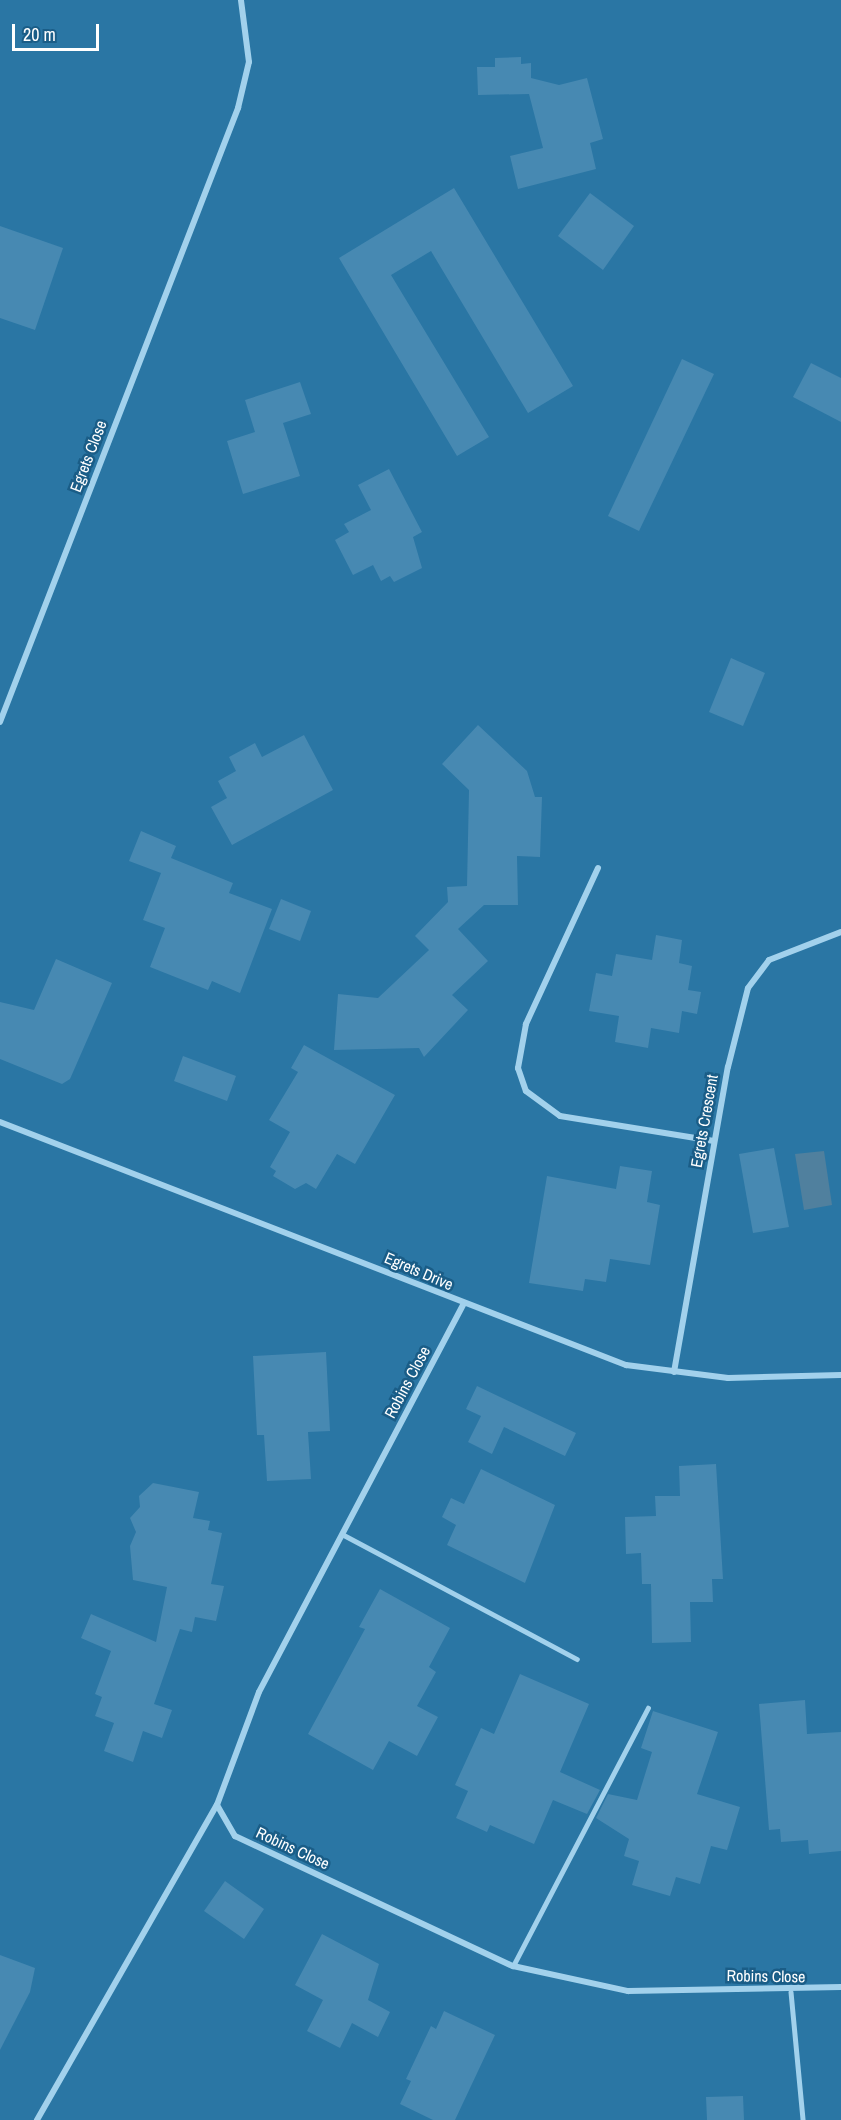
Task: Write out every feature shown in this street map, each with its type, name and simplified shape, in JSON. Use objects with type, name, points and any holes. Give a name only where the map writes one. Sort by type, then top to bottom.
[{"type":"street","name":"Egrets Close","points":[[0,722],[238,108],[249,62],[241,0]]},
{"type":"street","points":[[598,868],[526,1024],[518,1068],[526,1091],[560,1116],[714,1141]]},
{"type":"street","name":"Egrets Crescent","points":[[674,1372],[714,1141],[748,988],[769,960],[841,932]]},
{"type":"street","name":"Egrets Drive","points":[[0,1122],[463,1305],[626,1365],[728,1378],[841,1375]]},
{"type":"street","name":"Robins Close","points":[[463,1305],[259,1692],[218,1805],[235,1836],[513,1966],[628,1990],[791,1992],[841,1987]]},
{"type":"street","points":[[37,2120],[218,1805]]},
{"type":"lane","points":[[342,1534],[577,1659]]},
{"type":"lane","points":[[513,1966],[648,1708]]},
{"type":"lane","points":[[791,1992],[803,2120]]},
{"type":"shaded area","points":[[0,0],[841,0],[841,2120],[0,2120]]},
{"type":"shaded area","points":[[824,1151],[832,1205],[804,1210],[795,1154]]},
{"type":"building","points":[[521,57],[521,64],[531,63],[531,78],[559,85],[587,78],[603,139],[590,143],[596,169],[518,189],[510,156],[543,148],[529,94],[478,95],[477,67],[495,67],[495,58]]},
{"type":"building","points":[[454,188],[573,386],[528,413],[431,251],[391,275],[489,437],[457,456],[339,258]]},
{"type":"building","points":[[590,193],[634,226],[603,270],[558,236]]},
{"type":"building","points":[[0,226],[63,248],[35,330],[0,318]]},
{"type":"building","points":[[682,359],[714,374],[639,531],[608,516]]},
{"type":"building","points":[[811,363],[841,378],[841,422],[793,397]]},
{"type":"building","points":[[300,382],[311,414],[283,423],[300,476],[243,494],[227,441],[255,432],[245,400]]},
{"type":"building","points":[[389,469],[422,532],[413,537],[422,568],[394,582],[390,576],[381,581],[373,565],[353,575],[335,540],[349,532],[344,524],[371,510],[358,485]]},
{"type":"building","points":[[731,658],[765,673],[743,726],[709,712]]},
{"type":"building","points":[[478,725],[527,771],[535,797],[542,797],[540,857],[517,856],[518,905],[484,905],[458,929],[488,961],[452,995],[468,1010],[424,1057],[419,1048],[334,1050],[338,994],[378,998],[429,950],[415,936],[448,902],[447,887],[467,886],[469,790],[442,764]]},
{"type":"building","points":[[304,735],[333,790],[232,845],[211,807],[227,798],[218,781],[236,771],[229,757],[255,743],[262,757]]},
{"type":"building","points":[[141,831],[176,846],[171,858],[233,883],[229,893],[272,909],[240,993],[212,981],[208,990],[150,967],[165,928],[143,920],[161,873],[129,861]]},
{"type":"building","points":[[281,899],[311,911],[300,941],[269,929]]},
{"type":"building","points":[[656,935],[682,940],[679,963],[692,966],[688,990],[701,992],[697,1014],[682,1011],[679,1033],[651,1028],[648,1048],[615,1042],[619,1016],[589,1011],[596,973],[612,976],[616,954],[652,960]]},
{"type":"building","points":[[56,959],[112,983],[70,1079],[62,1084],[0,1059],[0,1002],[34,1010]]},
{"type":"building","points":[[304,1045],[395,1095],[355,1164],[337,1154],[316,1189],[306,1183],[295,1189],[273,1176],[276,1171],[270,1167],[290,1132],[269,1120],[298,1072],[291,1068]]},
{"type":"building","points":[[183,1056],[236,1076],[227,1101],[174,1081]]},
{"type":"building","points":[[774,1148],[789,1227],[753,1233],[739,1154]]},
{"type":"building","points":[[620,1166],[652,1171],[647,1202],[660,1205],[650,1265],[610,1259],[606,1282],[585,1279],[583,1291],[529,1283],[547,1176],[616,1189]]},
{"type":"building","points":[[326,1352],[330,1431],[308,1432],[311,1479],[267,1481],[264,1435],[257,1435],[253,1356]]},
{"type":"building","points":[[477,1386],[576,1433],[565,1456],[504,1427],[492,1454],[468,1442],[481,1416],[466,1409]]},
{"type":"building","points":[[716,1464],[723,1579],[712,1579],[713,1602],[690,1602],[691,1642],[652,1643],[651,1584],[642,1584],[641,1553],[626,1554],[625,1517],[656,1516],[655,1496],[680,1496],[679,1466]]},
{"type":"building","points":[[481,1469],[555,1505],[525,1583],[447,1545],[456,1525],[442,1517],[451,1498],[464,1504]]},
{"type":"building","points":[[153,1483],[199,1492],[193,1518],[210,1521],[208,1530],[222,1533],[211,1584],[224,1586],[216,1621],[195,1617],[192,1632],[180,1629],[154,1704],[172,1710],[162,1738],[143,1731],[133,1762],[104,1751],[114,1723],[95,1716],[102,1697],[95,1694],[111,1651],[81,1638],[91,1614],[156,1642],[167,1587],[133,1580],[130,1546],[136,1532],[130,1518],[140,1507],[139,1496]]},
{"type":"building","points":[[380,1589],[450,1628],[429,1667],[436,1672],[417,1706],[438,1717],[417,1756],[389,1741],[373,1770],[308,1734],[365,1629],[359,1627]]},
{"type":"building","points":[[520,1674],[589,1704],[560,1772],[600,1790],[587,1814],[553,1800],[534,1844],[490,1825],[487,1832],[456,1818],[468,1791],[455,1785],[481,1728],[494,1734]]},
{"type":"building","points":[[805,1700],[807,1734],[841,1732],[841,1851],[809,1854],[808,1840],[781,1842],[780,1829],[769,1830],[759,1704]]},
{"type":"building","points":[[653,1711],[718,1732],[697,1794],[740,1807],[727,1850],[711,1846],[700,1884],[676,1877],[670,1896],[632,1885],[639,1861],[624,1856],[629,1839],[596,1818],[608,1794],[637,1800],[652,1752],[641,1748]]},
{"type":"building","points":[[225,1881],[264,1909],[244,1939],[204,1911]]},
{"type":"building","points":[[322,1934],[379,1964],[368,2000],[390,2012],[378,2037],[352,2023],[340,2048],[307,2031],[323,2000],[295,1985]]},
{"type":"building","points":[[0,1955],[35,1968],[30,1992],[0,2050]]},
{"type":"building","points":[[444,2011],[495,2035],[455,2120],[433,2120],[400,2104],[411,2081],[406,2079],[431,2026],[436,2029]]},
{"type":"building","points":[[743,2096],[744,2120],[707,2120],[706,2097]]}]
